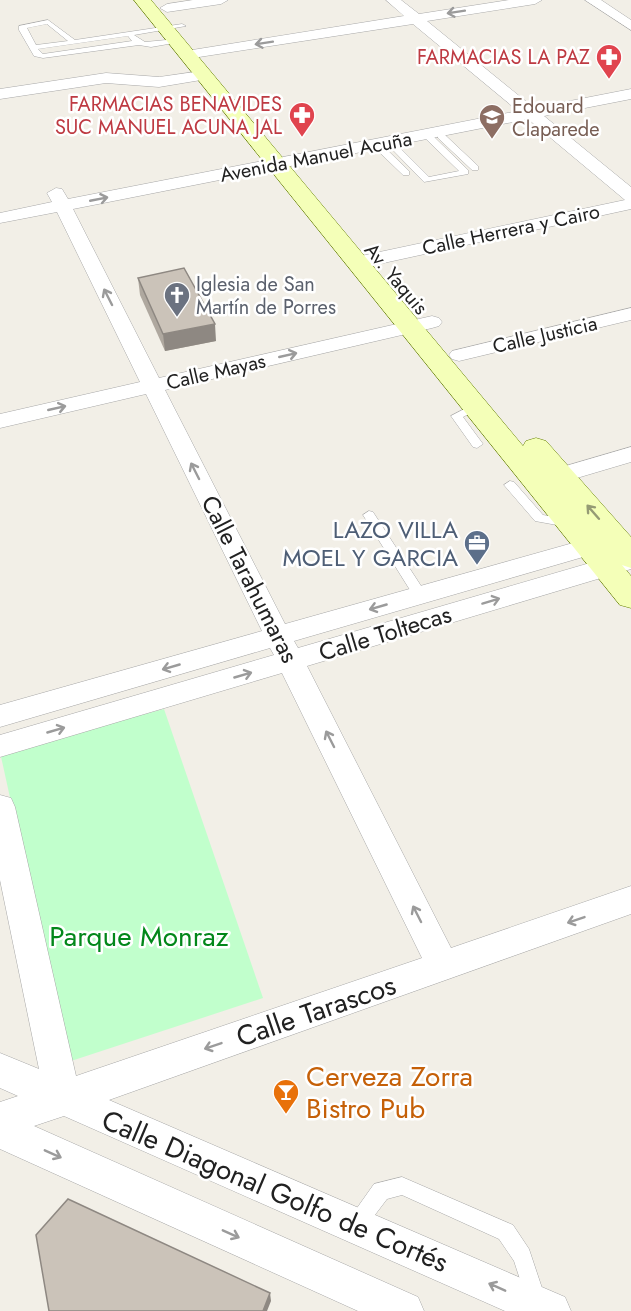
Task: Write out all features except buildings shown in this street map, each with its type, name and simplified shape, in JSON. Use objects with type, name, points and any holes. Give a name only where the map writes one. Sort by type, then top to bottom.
[{"type":"street","name":"Av. Yaquis","points":[[142,0],[180,36],[415,318],[474,407],[607,549]]},
{"type":"street","points":[[0,94],[106,78],[159,82],[180,36],[221,0]]},
{"type":"street","points":[[393,0],[523,110],[631,196]]},
{"type":"street","points":[[180,36],[415,19],[535,0]]},
{"type":"street","points":[[592,0],[631,27]]},
{"type":"street","name":"Avenida Manuel Acuña","points":[[281,157],[383,144],[432,134],[631,82]]},
{"type":"street","name":"Avenida Manuel Acuña","points":[[0,218],[59,200],[523,110],[631,94]]},
{"type":"street","name":"Av. Yaquis","points":[[281,157],[321,220],[367,260]]},
{"type":"street","name":"Avenida Manuel Acuña","points":[[0,204],[59,200]]},
{"type":"street","name":"Calle Tarahumaras","points":[[59,200],[443,966]]},
{"type":"street","name":"Calle Herrera y Cairo","points":[[367,260],[631,204]]},
{"type":"street","name":"Calle Justicia","points":[[459,355],[631,314]]},
{"type":"street","name":"Av. Yaquis","points":[[415,318],[459,355],[560,475],[607,549],[631,597]]},
{"type":"street","name":"Calle Mayas","points":[[0,421],[149,379],[415,318]]},
{"type":"street","name":"Calle Mayas","points":[[0,404],[149,379]]},
{"type":"street","points":[[560,475],[631,454]]},
{"type":"street","name":"Calle Toltecas","points":[[0,716],[420,595],[607,549]]},
{"type":"street","name":"Calle Toltecas","points":[[0,746],[290,661],[607,549]]},
{"type":"street","points":[[0,807],[63,1099]]},
{"type":"street","name":"Calle Tarascos","points":[[0,1120],[631,900]]},
{"type":"street","name":"Calle Diagonal Golfo de Cortés","points":[[0,1070],[544,1308]]},
{"type":"street","points":[[0,1130],[404,1311]]},
{"type":"lane","points":[[74,42],[54,24],[40,21],[23,26],[22,30],[37,54],[52,56],[136,43],[148,45],[180,36]]},
{"type":"lane","points":[[33,48],[130,34],[180,36]]},
{"type":"lane","points":[[130,34],[136,43]]},
{"type":"lane","points":[[383,144],[427,180],[465,172],[432,134]]},
{"type":"lane","points":[[432,134],[475,168]]},
{"type":"lane","points":[[383,144],[417,183]]},
{"type":"lane","points":[[474,407],[458,417],[477,444]]},
{"type":"lane","points":[[510,485],[540,518],[607,549]]},
{"type":"lane","points":[[369,515],[420,595]]},
{"type":"lane","points":[[355,1225],[381,1191],[402,1186],[412,1190],[506,1232],[522,1256],[544,1308]]},
{"type":"green space","name":"Parque Monraz","points":[[164,709],[263,998],[68,1062],[0,752]]},
{"type":"place","name":"FARMACIAS LA PAZ","points":[[609,80]]},
{"type":"place","name":"FARMACIAS BENAVIDES SUC MANUEL ACUNA JAL","points":[[302,138]]},
{"type":"place","name":"Edouard Claparede","points":[[492,140]]},
{"type":"place","name":"Iglesia de San Martín de Porres","points":[[177,318]]},
{"type":"place","name":"LAZO VILLA MOEL Y GARCIA","points":[[477,566]]},
{"type":"place","name":"Cerveza Zorra Bistro Pub","points":[[286,1115]]}]
